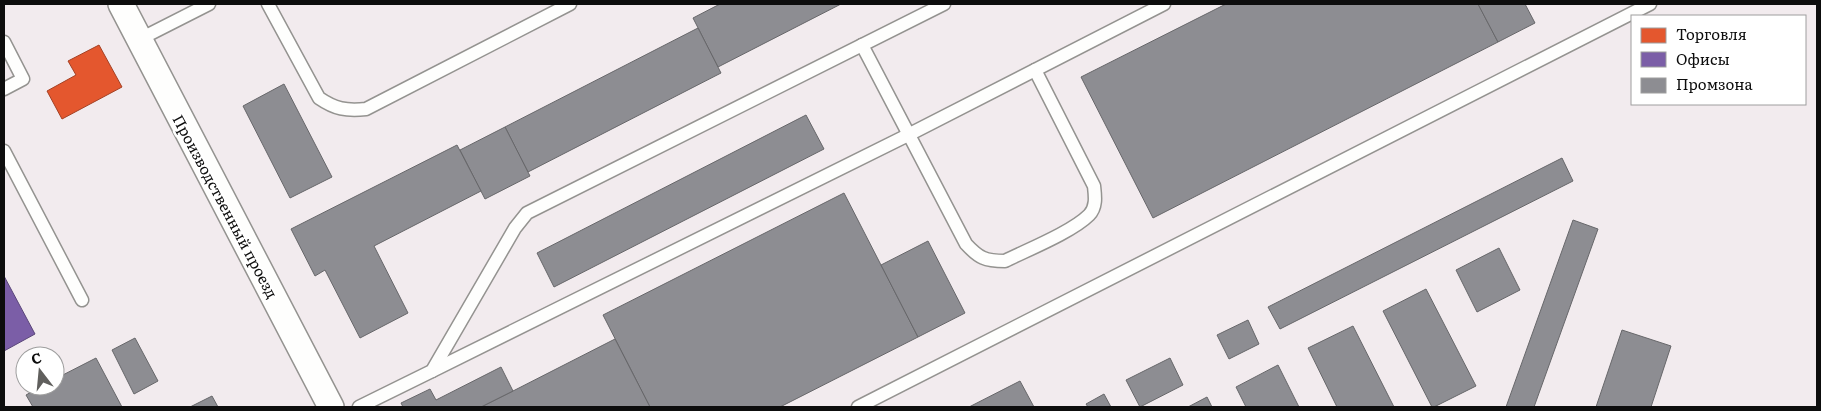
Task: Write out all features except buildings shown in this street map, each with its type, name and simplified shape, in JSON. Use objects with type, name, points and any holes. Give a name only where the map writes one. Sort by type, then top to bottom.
[{"type":"street","name":"Производственный проезд","points":[[121,4],[331,407]]},
{"type":"lane","points":[[140,40],[209,4]]},
{"type":"lane","points":[[268,4],[319,98],[332,107],[348,111],[366,108],[564,5]]},
{"type":"lane","points":[[432,371],[515,228],[527,213],[944,4]]},
{"type":"lane","points":[[359,407],[908,135],[1164,4]]},
{"type":"lane","points":[[858,407],[1644,5]]},
{"type":"lane","points":[[4,42],[23,79],[4,89]]},
{"type":"lane","points":[[862,45],[966,244],[978,257],[992,261],[1004,261],[1075,225],[1090,214],[1096,199],[1094,186],[1035,70]]},
{"type":"lane","points":[[4,151],[82,300]]},
{"type":"shaded area","points":[[4,4],[1817,4],[1817,407],[4,407]]}]
